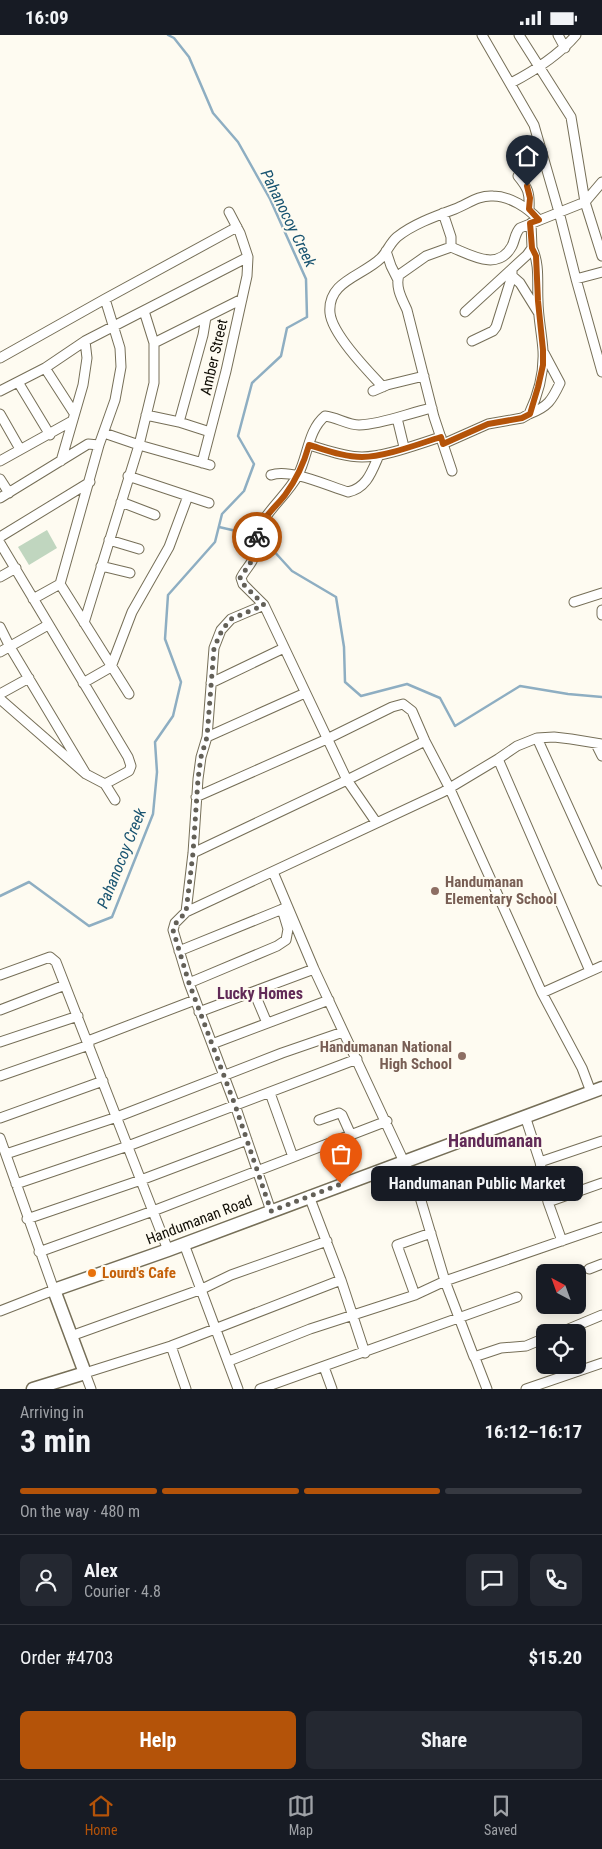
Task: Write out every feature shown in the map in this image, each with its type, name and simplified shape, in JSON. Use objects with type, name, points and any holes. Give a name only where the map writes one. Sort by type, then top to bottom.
[{"type":"street","points":[[482,35],[534,125],[560,212],[576,279],[602,372]]},
{"type":"street","points":[[520,35],[572,117],[586,202],[602,257]]},
{"type":"street","points":[[558,35],[565,48]]},
{"type":"street","points":[[511,83],[540,68],[565,48],[576,35]]},
{"type":"street","points":[[465,312],[512,273],[532,248],[535,221],[529,209],[530,198],[527,186],[518,176]]},
{"type":"street","points":[[398,280],[399,275],[407,268],[426,257],[451,247],[488,261],[496,260],[511,247],[520,228],[586,202],[602,182]]},
{"type":"street","points":[[383,387],[343,340],[334,324],[330,311],[332,299],[337,289],[381,258],[390,243],[398,236],[480,197],[495,195],[529,209]]},
{"type":"street","points":[[0,391],[45,368],[85,341],[248,257],[237,227],[229,212]]},
{"type":"street","points":[[443,213],[451,237],[451,247]]},
{"type":"street","points":[[0,358],[237,227]]},
{"type":"street","points":[[530,414],[543,365],[536,256],[532,248]]},
{"type":"street","points":[[386,251],[398,280],[401,299],[407,309],[432,409],[452,471]]},
{"type":"street","name":"Amber Street","points":[[139,445],[206,464],[210,432],[247,276],[248,257]]},
{"type":"street","points":[[576,279],[602,272]]},
{"type":"street","points":[[512,273],[539,314]]},
{"type":"street","points":[[472,341],[493,331],[496,327],[512,273]]},
{"type":"street","points":[[34,599],[60,584],[99,445],[115,400],[121,367],[120,348],[104,299]]},
{"type":"street","points":[[154,343],[242,299]]},
{"type":"street","points":[[84,623],[139,445],[154,383],[154,343],[144,311]]},
{"type":"street","points":[[179,422],[203,335],[206,317]]},
{"type":"street","points":[[61,461],[83,385],[87,358],[85,341]]},
{"type":"street","points":[[309,445],[350,456],[379,455],[404,447],[442,441],[488,424],[522,418],[538,411],[552,401],[560,383],[543,350]]},
{"type":"street","points":[[45,368],[73,417]]},
{"type":"street","points":[[373,391],[424,376]]},
{"type":"street","points":[[18,382],[50,435]]},
{"type":"street","points":[[376,822],[347,780],[264,605],[243,584],[240,578],[253,559],[257,546],[257,531],[297,476],[311,435],[318,422],[325,416],[358,425],[397,418],[406,413],[432,409]]},
{"type":"street","points":[[0,414],[20,449]]},
{"type":"street","points":[[146,415],[179,422],[210,432]]},
{"type":"street","points":[[0,461],[50,435],[73,417]]},
{"type":"street","points":[[397,418],[404,447]]},
{"type":"street","points":[[104,433],[139,445]]},
{"type":"street","points":[[0,498],[88,444],[99,445]]},
{"type":"street","points":[[271,475],[278,472],[297,476],[348,493],[356,491],[362,486],[371,473],[379,455]]},
{"type":"street","points":[[128,476],[209,503]]},
{"type":"street","points":[[0,479],[9,493]]},
{"type":"street","points":[[0,537],[90,482]]},
{"type":"street","points":[[83,683],[111,667],[132,613],[169,547],[188,495]]},
{"type":"street","points":[[121,502],[154,515]]},
{"type":"street","points":[[109,541],[140,549]]},
{"type":"street","points":[[0,543],[128,757],[131,766],[129,771],[105,784]]},
{"type":"street","points":[[101,566],[130,573]]},
{"type":"street","points":[[0,577],[16,568]]},
{"type":"street","points":[[60,584],[129,694]]},
{"type":"street","points":[[574,602],[602,593]]},
{"type":"street","points":[[186,912],[193,853],[196,797],[201,757],[207,737],[214,648],[222,630],[231,619],[264,605]]},
{"type":"street","points":[[602,610],[602,615]]},
{"type":"street","points":[[0,652],[48,625]]},
{"type":"street","points":[[0,627],[28,678],[86,774]]},
{"type":"street","points":[[211,683],[284,648]]},
{"type":"street","points":[[0,694],[28,678]]},
{"type":"street","points":[[207,737],[305,693]]},
{"type":"street","points":[[0,699],[86,774],[105,784],[115,800]]},
{"type":"street","points":[[196,797],[327,739],[392,707],[404,704],[412,711],[449,787],[542,993],[582,1068],[597,1090]]},
{"type":"street","points":[[537,738],[602,881]]},
{"type":"street","points":[[271,1211],[235,1105],[189,983],[173,930],[176,923],[186,912],[443,792],[517,746],[537,738],[571,739],[599,744],[602,756]]},
{"type":"street","points":[[193,853],[425,741]]},
{"type":"street","points":[[498,759],[590,971]]},
{"type":"street","points":[[273,871],[285,908],[387,1121],[419,1194],[445,1281],[487,1389]]},
{"type":"street","points":[[179,951],[285,908]]},
{"type":"street","points":[[189,983],[277,946],[286,940],[288,929],[285,908]]},
{"type":"street","points":[[0,975],[50,957],[56,962],[168,1250]]},
{"type":"street","points":[[542,993],[602,966]]},
{"type":"street","points":[[199,1011],[314,969]]},
{"type":"street","points":[[0,1009],[65,985]]},
{"type":"street","points":[[254,992],[267,1023]]},
{"type":"street","points":[[0,1076],[195,1000]]},
{"type":"street","points":[[212,1044],[329,1000]]},
{"type":"street","points":[[0,1042],[78,1016]]},
{"type":"street","points":[[6,1155],[117,1117],[223,1075],[343,1032]]},
{"type":"street","points":[[16,1184],[128,1146],[357,1059]]},
{"type":"street","points":[[0,1118],[103,1081]]},
{"type":"street","name":"Handumanan Road","points":[[54,1291],[597,1090]]},
{"type":"street","points":[[270,1093],[293,1157]]},
{"type":"street","points":[[319,1120],[339,1113],[342,1115],[351,1135]]},
{"type":"street","points":[[526,1116],[540,1162],[548,1201],[562,1241]]},
{"type":"street","points":[[39,1252],[153,1211],[387,1121]]},
{"type":"street","points":[[0,1138],[27,1219],[91,1389]]},
{"type":"street","points":[[27,1219],[141,1180],[247,1140]]},
{"type":"street","points":[[540,1162],[602,1141]]},
{"type":"street","points":[[548,1201],[602,1183]]},
{"type":"street","points":[[309,1196],[341,1280],[365,1353]]},
{"type":"street","points":[[229,1361],[310,1329],[415,1295],[445,1281],[602,1227]]},
{"type":"street","points":[[415,1295],[397,1245],[431,1233]]},
{"type":"street","points":[[71,1336],[202,1289],[231,1275],[327,1241]]},
{"type":"street","points":[[184,1244],[238,1389]]},
{"type":"street","points":[[589,1269],[602,1264]]},
{"type":"street","points":[[33,1389],[171,1346],[341,1280]]},
{"type":"street","points":[[0,1311],[54,1291]]},
{"type":"street","points":[[260,1389],[518,1297]]},
{"type":"street","points":[[580,1324],[602,1315]]},
{"type":"street","points":[[475,1358],[501,1348],[526,1346],[536,1342]]},
{"type":"street","points":[[171,1346],[186,1389]]},
{"type":"street","points":[[526,1389],[602,1363]]},
{"type":"street","points":[[324,1367],[332,1389]]},
{"type":"green space","points":[[47,530],[57,548],[29,565],[18,547]]},
{"type":"waterway","name":"Pahanocoy Creek","points":[[0,896],[29,882],[89,926],[112,917],[153,814],[157,772],[155,742],[173,716],[181,682],[165,639],[168,595],[215,542],[222,514],[244,491],[254,464],[238,436],[252,383],[281,356],[287,328],[307,317],[306,279],[270,199],[238,142],[213,113],[189,57],[174,38],[168,35]]},
{"type":"waterway","points":[[219,527],[245,533],[255,539]]},
{"type":"waterway","points":[[260,542],[271,548],[292,571],[336,597],[344,647],[345,682],[361,696],[407,684],[440,698],[455,726],[520,686],[568,694],[602,697]]},
{"type":"way so far","points":[[257,537],[257,546],[253,559],[240,578],[243,584],[264,605],[231,619],[222,630],[214,648],[207,737],[201,757],[198,779],[193,853],[186,912],[176,923],[173,930],[189,983],[235,1105],[271,1211],[341,1184]]},
{"type":"place","name":"Handumanan Elementary School","points":[[435,891]]},
{"type":"place","name":"Handumanan National High School","points":[[462,1056]]},
{"type":"place","name":"Handumanan Public Market","points":[[341,1184]]},
{"type":"place","name":"Lourd's Cafe","points":[[92,1273]]},
{"type":"district","name":"Lucky Homes","points":[[260,993]]},
{"type":"district","name":"Handumanan","points":[[495,1141]]},
{"type":"route","points":[[257,537],[257,531],[264,520],[285,495],[297,476],[309,445],[350,456],[379,455],[441,437],[443,444],[488,424],[522,418],[530,414],[543,365],[543,350],[538,301],[538,273],[536,256],[532,248],[530,223],[539,220],[529,209],[530,198],[527,186]]}]
